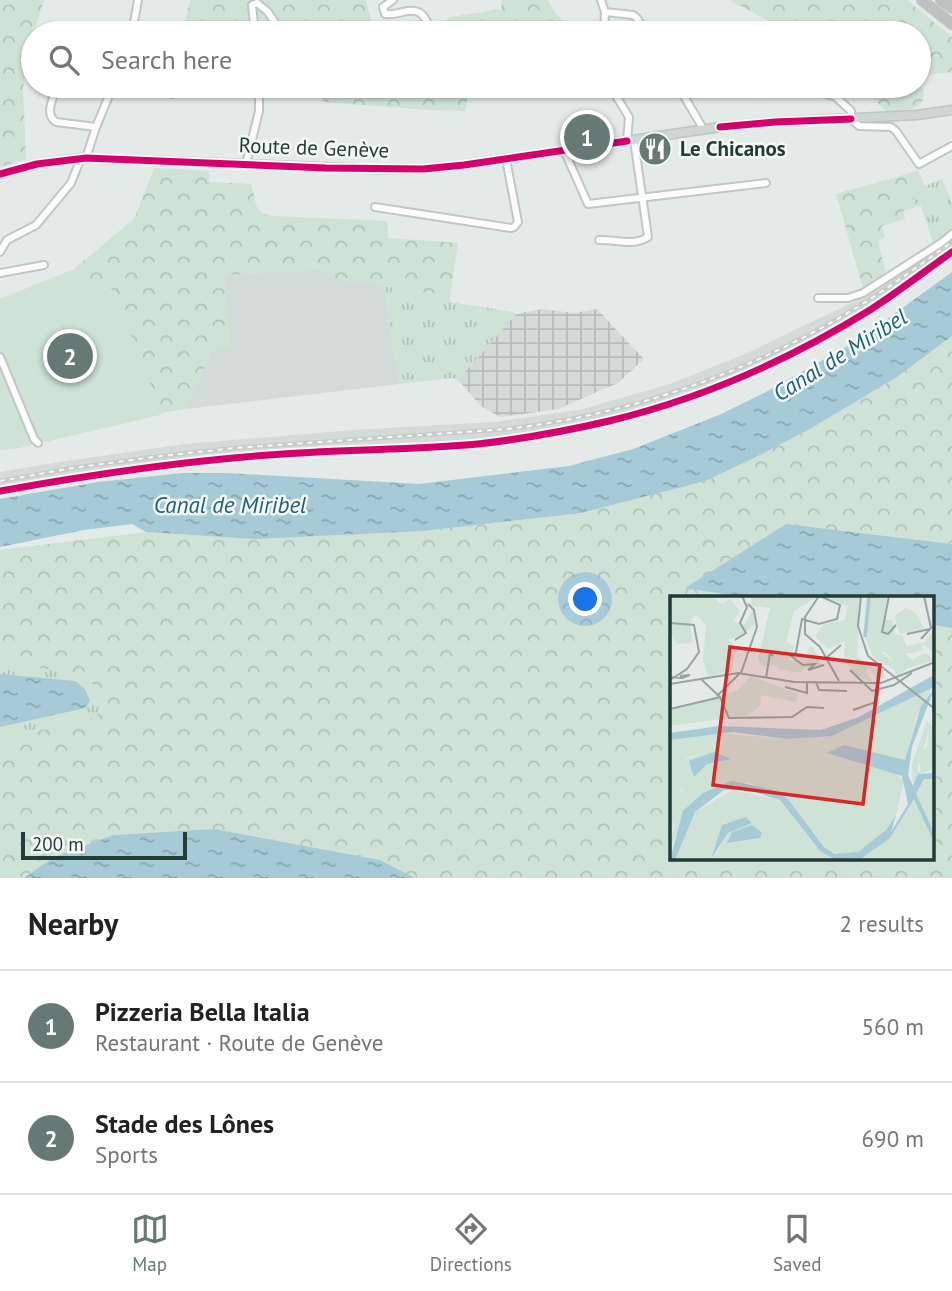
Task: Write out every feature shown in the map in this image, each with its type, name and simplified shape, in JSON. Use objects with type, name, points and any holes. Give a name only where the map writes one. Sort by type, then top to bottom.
[{"type":"highway","points":[[922,0],[952,24]]},
{"type":"highway","points":[[941,0],[952,8]]},
{"type":"main road","name":"Route de Genève","points":[[0,174],[37,164],[83,158],[326,168],[424,169],[775,122],[917,115],[952,110]]},
{"type":"street","points":[[134,21],[138,0]]},
{"type":"street","points":[[393,0],[383,7],[385,14],[418,11],[427,21]]},
{"type":"street","points":[[602,1],[605,21]]},
{"type":"street","points":[[254,21],[252,5],[257,3],[274,21]]},
{"type":"street","points":[[605,12],[633,15],[639,21]]},
{"type":"street","points":[[53,98],[49,112],[52,120],[96,127]]},
{"type":"street","points":[[0,252],[7,240],[36,225],[71,183],[108,98]]},
{"type":"street","points":[[246,164],[259,111],[259,98]]},
{"type":"street","points":[[599,240],[637,242],[649,234],[629,117],[618,98]]},
{"type":"street","points":[[685,98],[704,130]]},
{"type":"street","points":[[837,98],[851,111],[851,118],[859,126],[891,127],[896,131],[919,164],[952,146]]},
{"type":"street","points":[[564,150],[588,204],[766,183]]},
{"type":"street","points":[[375,207],[514,227],[517,222],[506,159]]},
{"type":"street","points":[[818,298],[848,298],[863,293],[952,234]]},
{"type":"street","points":[[0,274],[44,265]]},
{"type":"street","points":[[0,357],[38,443]]},
{"type":"shaded area","points":[[952,238],[952,248],[875,304],[829,331],[739,375],[651,407],[550,430],[484,439],[202,458],[89,472],[0,487],[0,472],[185,444],[493,422],[579,410],[670,384],[745,354],[866,296]]},
{"type":"shaded area","points":[[323,269],[330,278],[384,286],[399,384],[186,409],[212,350],[225,277]]},
{"type":"shaded area","points":[[542,309],[574,313],[597,309],[644,359],[618,383],[558,409],[500,417],[481,406],[458,380],[516,314]]},
{"type":"green space","points":[[0,0],[44,0],[37,21],[21,21],[21,98],[23,98],[26,159],[0,167]]},
{"type":"green space","points":[[190,0],[366,0],[371,21],[186,21]]},
{"type":"green space","points":[[502,0],[548,0],[556,14],[564,21],[446,21],[451,17],[501,9]]},
{"type":"green space","points":[[729,0],[907,0],[952,37],[952,72],[931,74],[931,21],[769,21]]},
{"type":"green space","points":[[322,98],[468,98],[465,111],[324,102]]},
{"type":"green space","points":[[873,98],[923,98],[913,108],[887,112]]},
{"type":"green space","points":[[154,168],[209,171],[209,182],[250,184],[257,207],[272,216],[387,221],[388,238],[458,243],[450,296],[330,278],[323,269],[228,275],[225,278],[231,346],[212,350],[186,409],[162,413],[112,290],[82,288],[74,269],[134,219]]},
{"type":"green space","points":[[918,170],[925,186],[942,179],[952,202],[952,232],[934,245],[921,206],[916,207],[907,174]]},
{"type":"green space","points":[[907,174],[916,207],[903,211],[905,219],[882,226],[885,237],[878,241],[886,274],[863,288],[836,194]]},
{"type":"green space","points":[[74,269],[82,288],[112,289],[162,413],[19,448],[0,450],[0,299]]},
{"type":"green space","points":[[384,286],[450,296],[450,302],[516,314],[458,380],[452,378],[399,384]]},
{"type":"green space","points":[[952,336],[952,544],[786,524],[686,588],[736,596],[670,596],[670,860],[934,860],[934,625],[952,628],[952,878],[415,878],[380,860],[214,829],[113,835],[54,857],[24,878],[0,878],[0,739],[88,720],[102,708],[96,688],[80,673],[0,663],[0,550],[146,532],[253,539],[756,457],[810,429],[897,377]]},
{"type":"green space","points":[[0,663],[80,673],[96,688],[102,708],[88,720],[0,739]]},
{"type":"water","name":"Canal de Miribel","points":[[952,272],[952,336],[897,377],[810,429],[705,481],[581,513],[423,531],[253,539],[146,532],[132,524],[84,530],[0,547],[0,499],[98,482],[183,473],[226,473],[419,484],[569,466],[633,449],[719,415],[766,392],[857,341]]},
{"type":"water","points":[[786,524],[952,544],[952,628],[934,625],[934,596],[736,596],[685,588]]},
{"type":"water","points":[[0,674],[75,681],[85,689],[90,701],[81,709],[0,727]]},
{"type":"water","points":[[214,829],[380,860],[415,878],[24,878],[54,857],[113,835]]},
{"type":"railway","points":[[0,481],[73,468],[235,448],[507,429],[552,423],[640,403],[725,374],[806,336],[860,306],[952,242]]},
{"type":"cycle path","points":[[720,127],[851,119]]},
{"type":"cycle path","points":[[0,174],[37,164],[86,158],[326,168],[423,169],[627,141]]},
{"type":"cycle path","points":[[0,491],[106,473],[212,460],[307,452],[478,444],[609,421],[711,389],[776,361],[870,310],[952,252]]},
{"type":"place","name":"Pizzeria Bella Italia","points":[[587,137]]},
{"type":"place","name":"Le Chicanos","points":[[655,149]]},
{"type":"place","name":"Stade des Lônes","points":[[70,356]]}]
